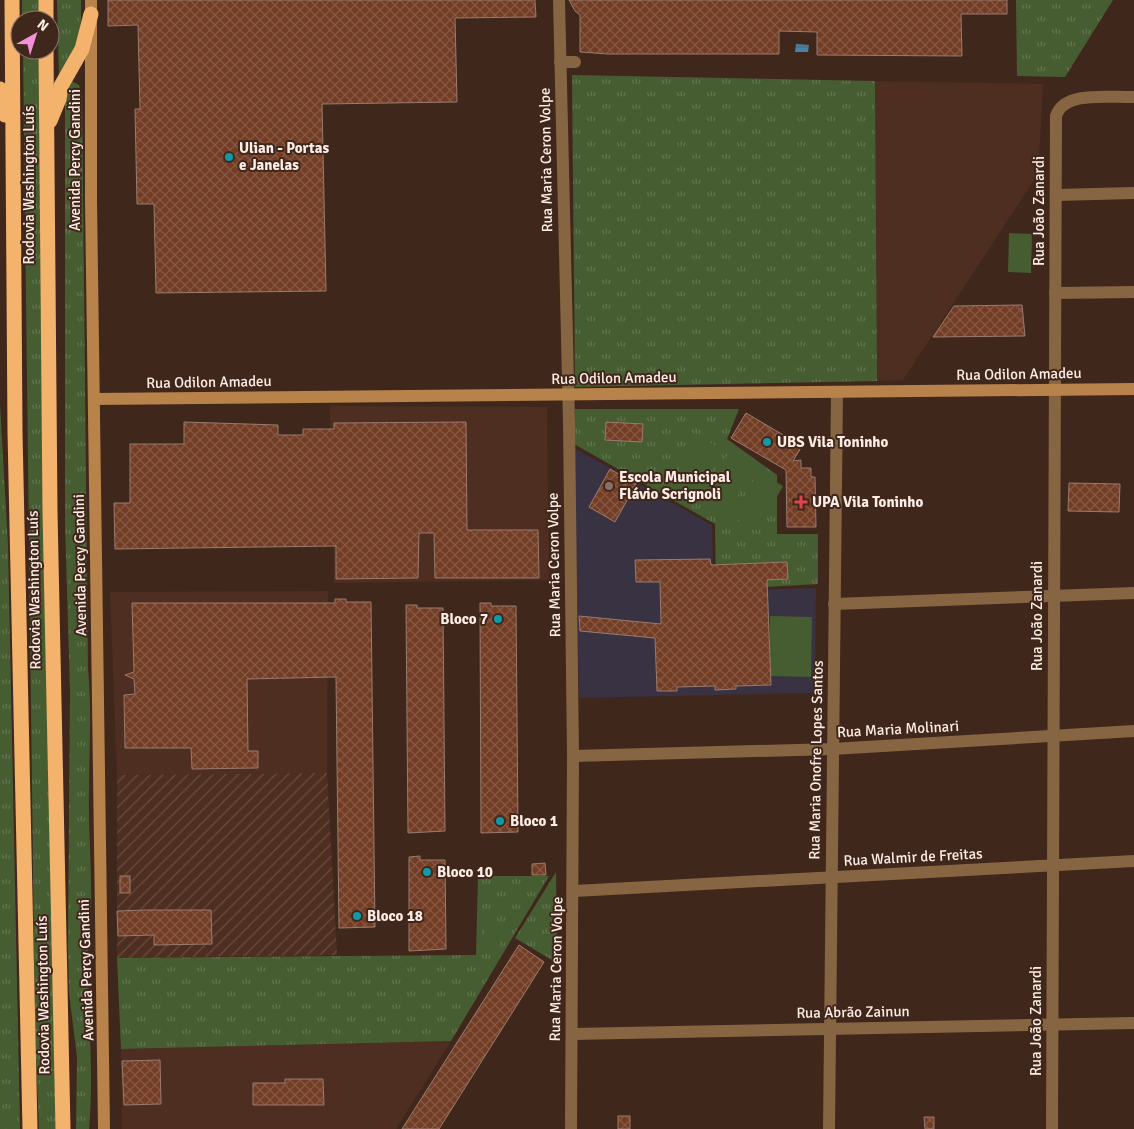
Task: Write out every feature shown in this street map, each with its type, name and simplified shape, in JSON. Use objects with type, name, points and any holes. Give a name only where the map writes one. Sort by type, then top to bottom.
[{"type":"highway","name":"Rodovia Washington Luís","points":[[12,0],[15,442],[30,1129]]},
{"type":"highway","points":[[46,130],[59,99],[61,86],[82,48],[91,7]]},
{"type":"highway","name":"Rodovia Washington Luís","points":[[46,60],[50,512],[63,1129]]},
{"type":"highway","points":[[0,89],[13,144]]},
{"type":"main road","name":"Avenida Percy Gandini","points":[[91,7],[94,399],[101,806],[100,905],[105,1059],[104,1129]]},
{"type":"main road","name":"Rua Odilon Amadeu","points":[[94,399],[1134,389]]},
{"type":"street","name":"Rua Maria Ceron Volpe","points":[[559,0],[573,756],[574,891],[571,1129]]},
{"type":"street","points":[[560,62],[575,62]]},
{"type":"street","name":"Rua João Zanardi","points":[[1052,1129],[1056,116],[1061,105],[1080,98],[1134,97]]},
{"type":"street","points":[[1056,194],[1134,193]]},
{"type":"street","points":[[1055,292],[1134,292]]},
{"type":"street","name":"Rua Maria Onofre Lopes Santos","points":[[829,1129],[837,392]]},
{"type":"street","points":[[834,604],[1134,592]]},
{"type":"street","name":"Rua Maria Molinari","points":[[573,756],[832,750],[1134,732]]},
{"type":"street","name":"Rua Walmir de Freitas","points":[[574,891],[1134,861]]},
{"type":"street","name":"Rua Abrão Zainun","points":[[572,1034],[1134,1023]]},
{"type":"shaded area","points":[[875,81],[1043,84],[1038,174],[903,380],[877,381]]},
{"type":"shaded area","points":[[330,406],[547,407],[549,580],[334,583]]},
{"type":"shaded area","points":[[574,448],[712,525],[713,591],[816,588],[815,693],[579,698]]},
{"type":"shaded area","points":[[328,591],[327,773],[117,775],[110,592]]},
{"type":"shaded area","points":[[327,773],[337,955],[117,958],[117,775]]},
{"type":"shaded area","points":[[451,1041],[396,1129],[122,1129],[121,1049]]},
{"type":"green space","points":[[22,0],[39,0],[39,10],[22,10]]},
{"type":"green space","points":[[57,0],[81,0],[81,24],[77,41],[59,78],[60,10],[57,10]]},
{"type":"green space","points":[[1016,0],[1113,0],[1065,77],[1017,76]]},
{"type":"green space","points":[[23,60],[40,60],[57,1129],[39,1129],[35,1031]]},
{"type":"green space","points":[[572,75],[875,81],[877,381],[575,387]]},
{"type":"green space","points":[[70,80],[79,85],[82,94],[90,715],[91,909],[88,962],[91,1088],[89,1129],[76,1129],[77,1057],[69,993],[68,945],[70,690],[65,524],[65,97]]},
{"type":"green space","points":[[1009,233],[1032,234],[1031,273],[1008,272]]},
{"type":"green space","points":[[0,404],[8,545],[20,1129],[0,1129]]},
{"type":"green space","points":[[575,409],[739,409],[727,439],[777,475],[777,534],[818,534],[818,584],[716,590],[715,524],[574,444]]},
{"type":"green space","points":[[698,436],[723,450],[697,495],[673,481]]},
{"type":"green space","points":[[728,454],[753,468],[728,513],[703,499]]},
{"type":"green space","points":[[758,472],[783,486],[758,531],[733,517]]},
{"type":"green space","points":[[770,616],[812,617],[811,677],[770,676]]},
{"type":"green space","points":[[556,872],[557,963],[515,938]]},
{"type":"green space","points":[[478,876],[549,876],[451,1041],[121,1049],[117,958],[476,955]]},
{"type":"green space","points":[[485,925],[500,926],[499,951],[483,950]]},
{"type":"water","points":[[796,44],[809,45],[808,52],[795,52]]},
{"type":"building","name":"Ulian - Portas e Janelas","points":[[108,0],[535,0],[536,17],[455,18],[457,102],[322,104],[326,291],[156,293],[154,204],[137,204],[135,109],[140,109],[138,25],[108,26]]},
{"type":"building","points":[[569,0],[1007,0],[1007,14],[961,14],[962,56],[817,55],[817,32],[779,31],[779,54],[608,54],[580,52],[580,15],[575,11]]},
{"type":"building","points":[[1022,305],[1025,336],[933,337],[954,306]]},
{"type":"building","points":[[746,413],[802,446],[793,461],[801,460],[801,468],[811,468],[811,477],[815,477],[816,527],[787,527],[786,470],[731,438]]},
{"type":"building","points":[[184,422],[278,425],[278,435],[303,435],[303,429],[334,429],[334,423],[466,422],[467,530],[538,530],[539,578],[435,578],[434,533],[419,533],[418,578],[336,579],[336,546],[115,549],[114,503],[130,503],[130,444],[184,444]]},
{"type":"building","points":[[606,422],[643,424],[642,442],[605,440]]},
{"type":"building","points":[[610,469],[636,484],[615,522],[589,507]]},
{"type":"building","points":[[1069,483],[1120,484],[1119,512],[1068,511]]},
{"type":"building","points":[[710,559],[711,565],[787,562],[788,579],[767,580],[771,685],[736,686],[736,689],[715,690],[715,686],[677,687],[677,691],[657,691],[655,638],[580,631],[579,616],[661,624],[660,582],[636,582],[635,560]]},
{"type":"building","points":[[335,599],[346,599],[346,602],[371,602],[375,927],[339,928],[336,677],[247,679],[248,751],[258,751],[258,768],[192,769],[191,748],[125,748],[124,695],[135,694],[134,679],[125,675],[134,672],[132,603],[335,603]]},
{"type":"building","points":[[480,603],[491,603],[491,606],[516,606],[518,832],[481,833]]},
{"type":"building","points":[[406,605],[417,605],[417,608],[443,608],[445,831],[408,833]]},
{"type":"building","points":[[420,856],[420,860],[445,860],[446,949],[409,951],[409,857]]},
{"type":"building","points":[[545,863],[546,875],[532,875],[532,864]]},
{"type":"building","points":[[120,876],[130,876],[130,893],[120,893]]},
{"type":"building","points":[[211,910],[212,944],[154,945],[154,935],[118,936],[117,911]]},
{"type":"building","points":[[519,945],[544,962],[439,1129],[402,1129]]},
{"type":"building","points":[[160,1060],[161,1104],[124,1105],[122,1061]]},
{"type":"building","points":[[285,1079],[323,1079],[324,1105],[253,1105],[253,1083],[285,1083]]},
{"type":"building","points":[[618,1116],[630,1116],[630,1129],[618,1129]]},
{"type":"building","points":[[924,1117],[934,1117],[934,1129],[925,1129]]},
{"type":"place","name":"Ulian - Portas e Janelas","points":[[229,157]]},
{"type":"place","name":"UBS Vila Toninho","points":[[767,442]]},
{"type":"place","name":"Escola Municipal Flávio Scrignoli","points":[[609,486]]},
{"type":"place","name":"UPA Vila Toninho","points":[[801,502]]},
{"type":"place","name":"Bloco 7","points":[[498,619]]},
{"type":"place","name":"Bloco 1","points":[[500,821]]},
{"type":"place","name":"Bloco 10","points":[[427,872]]},
{"type":"place","name":"Bloco 18","points":[[357,916]]}]
